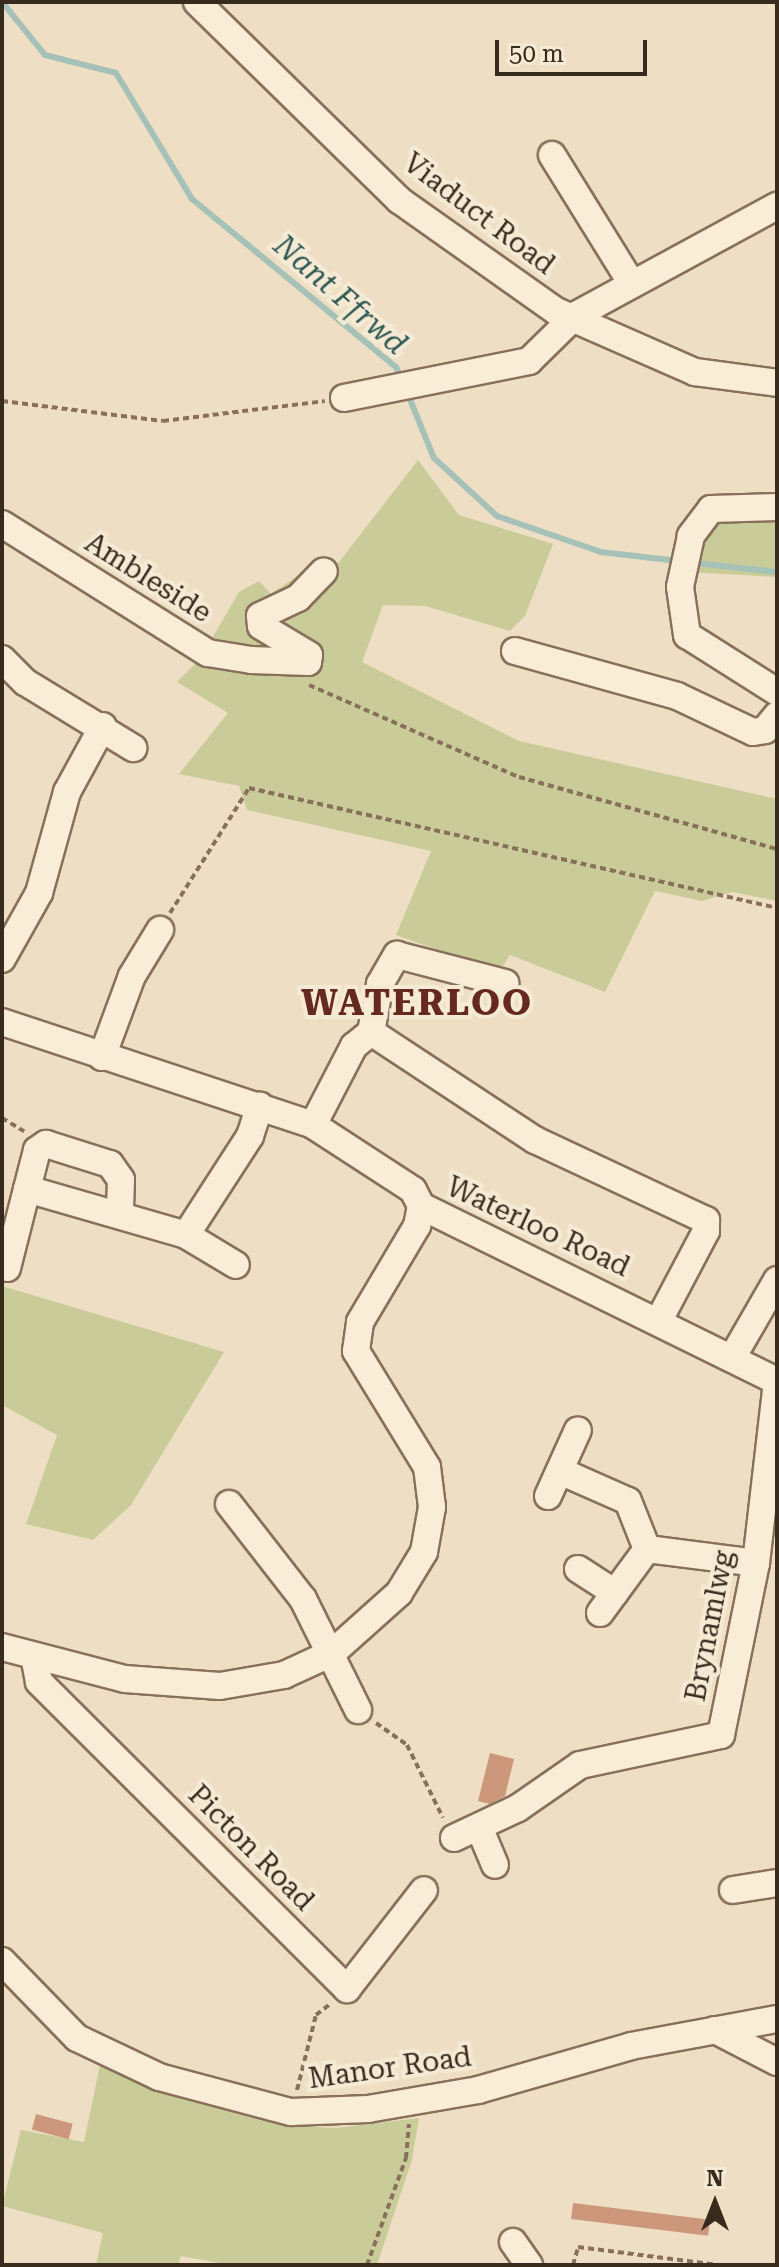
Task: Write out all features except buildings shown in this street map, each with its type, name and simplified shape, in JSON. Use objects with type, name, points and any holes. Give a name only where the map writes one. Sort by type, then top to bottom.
[{"type":"street","name":"Viaduct Road","points":[[197,2],[399,200],[556,311],[576,315],[651,357],[695,372],[777,383]]},
{"type":"street","points":[[552,155],[632,284]]},
{"type":"street","points":[[344,398],[529,361],[576,315],[777,206]]},
{"type":"street","points":[[777,507],[711,509],[689,549],[683,575],[687,635],[777,692]]},
{"type":"street","name":"Ambleside","points":[[2,524],[208,653],[308,662],[309,655],[261,626],[260,616],[298,598],[324,571]]},
{"type":"street","points":[[515,651],[677,696],[753,732],[765,730],[777,715]]},
{"type":"street","points":[[2,659],[25,682],[103,726],[133,748]]},
{"type":"street","points":[[2,959],[39,893],[67,792],[103,726]]},
{"type":"street","points":[[102,1057],[132,976],[160,930]]},
{"type":"street","points":[[313,1125],[354,1046],[371,1032],[380,984],[397,955],[505,983]]},
{"type":"street","name":"Waterloo Road","points":[[2,1022],[313,1125],[413,1190],[421,1206],[659,1320],[777,1382]]},
{"type":"street","points":[[371,1032],[535,1140],[706,1220],[706,1231],[659,1320]]},
{"type":"street","points":[[186,1235],[250,1136],[260,1106]]},
{"type":"street","points":[[7,1268],[37,1150],[46,1144],[110,1164],[121,1180],[120,1215]]},
{"type":"street","points":[[27,1189],[186,1235],[236,1265]]},
{"type":"street","points":[[2,1647],[125,1679],[220,1686],[284,1675],[332,1653],[399,1593],[424,1552],[432,1507],[427,1467],[356,1351],[360,1322],[417,1226],[421,1206]]},
{"type":"street","points":[[732,1358],[777,1280]]},
{"type":"street","name":"Brynamlwg","points":[[454,1838],[479,1827],[580,1765],[721,1735],[756,1563],[777,1382]]},
{"type":"street","points":[[548,1496],[578,1430]]},
{"type":"street","points":[[560,1471],[628,1501],[647,1549]]},
{"type":"street","points":[[229,1504],[303,1599],[358,1710]]},
{"type":"street","points":[[647,1549],[756,1563]]},
{"type":"street","points":[[578,1569],[607,1603],[647,1549]]},
{"type":"street","name":"Picton Road","points":[[34,1656],[39,1682],[347,1989]]},
{"type":"street","points":[[479,1827],[495,1865]]},
{"type":"street","points":[[733,1890],[777,1883]]},
{"type":"street","points":[[347,1989],[424,1890]]},
{"type":"street","name":"Manor Road","points":[[2,1961],[77,2038],[159,2077],[291,2112],[409,2102],[715,2030],[777,2019]]},
{"type":"street","points":[[715,2030],[777,2062]]},
{"type":"street","points":[[513,2242],[529,2265]]},
{"type":"path","points":[[2,401],[163,421],[344,398]]},
{"type":"path","points":[[294,678],[519,777],[777,849]]},
{"type":"path","points":[[160,930],[249,788],[777,908]]},
{"type":"path","points":[[358,1710],[407,1745],[454,1838]]},
{"type":"path","points":[[291,2112],[316,2015],[347,1989]]},
{"type":"path","points":[[367,2265],[406,2158],[409,2102]]},
{"type":"path","points":[[573,2265],[578,2247],[719,2265]]},
{"type":"green space","points":[[418,460],[459,515],[553,544],[525,616],[510,631],[425,606],[383,605],[362,662],[519,741],[777,799],[777,901],[732,892],[702,901],[655,891],[605,992],[510,955],[499,972],[396,935],[431,851],[247,810],[239,786],[179,774],[228,713],[177,682],[200,659],[239,592],[259,581],[271,594],[316,563],[336,566]]},
{"type":"green space","points":[[777,517],[777,577],[688,572],[719,521]]},
{"type":"green space","points":[[2,1286],[224,1352],[131,1505],[93,1540],[26,1524],[57,1435],[2,1405]]},
{"type":"green space","points":[[100,2065],[282,2125],[336,2128],[419,2118],[412,2160],[377,2265],[230,2265],[181,2256],[178,2265],[96,2265],[103,2233],[2,2206],[21,2130],[84,2142]]},
{"type":"waterway","name":"Nant Ffrwd","points":[[2,2],[45,55],[116,73],[192,199],[396,367],[401,378]]},
{"type":"waterway","name":"Nant Ffrwd","points":[[407,392],[434,458],[497,516],[601,552],[678,561]]},
{"type":"waterway","name":"Nant Ffrwd","points":[[694,563],[777,572]]},
{"type":"district","name":"WATERLOO","points":[[417,1004]]}]
